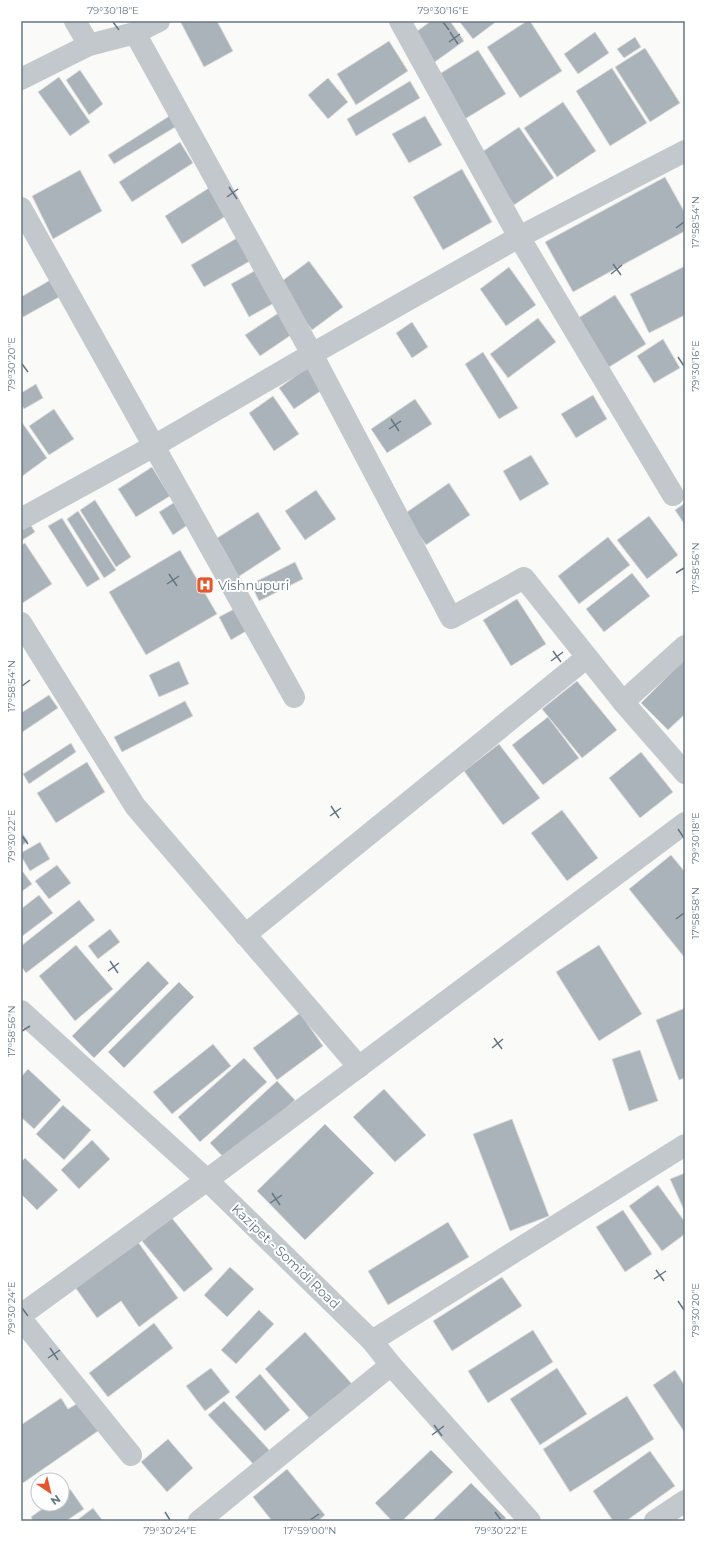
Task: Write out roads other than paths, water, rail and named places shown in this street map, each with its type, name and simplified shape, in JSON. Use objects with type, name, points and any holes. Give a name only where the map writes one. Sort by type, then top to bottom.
[{"type":"street","points":[[75,21],[89,45]]},
{"type":"street","points":[[21,79],[89,45],[135,32],[159,21]]},
{"type":"street","points":[[400,21],[519,237],[673,495]]},
{"type":"street","points":[[135,32],[312,354],[451,618],[524,578],[586,658],[685,773]]},
{"type":"street","points":[[21,519],[154,446],[312,354],[519,237],[685,151]]},
{"type":"street","points":[[21,208],[294,697]]},
{"type":"street","points":[[21,622],[134,806],[359,1067]]},
{"type":"street","points":[[623,702],[685,646]]},
{"type":"street","points":[[245,935],[586,658]]},
{"type":"street","points":[[21,1315],[207,1180],[685,823]]},
{"type":"street","name":"Kazipet - Somidi Road","points":[[21,1011],[207,1180],[372,1341],[530,1521]]},
{"type":"street","points":[[372,1341],[685,1146]]},
{"type":"street","points":[[21,1318],[131,1455]]},
{"type":"street","points":[[199,1521],[392,1365]]},
{"type":"street","points":[[655,1521],[685,1501]]},
{"type":"place","name":"Vishnupuri","points":[[205,585]]}]
